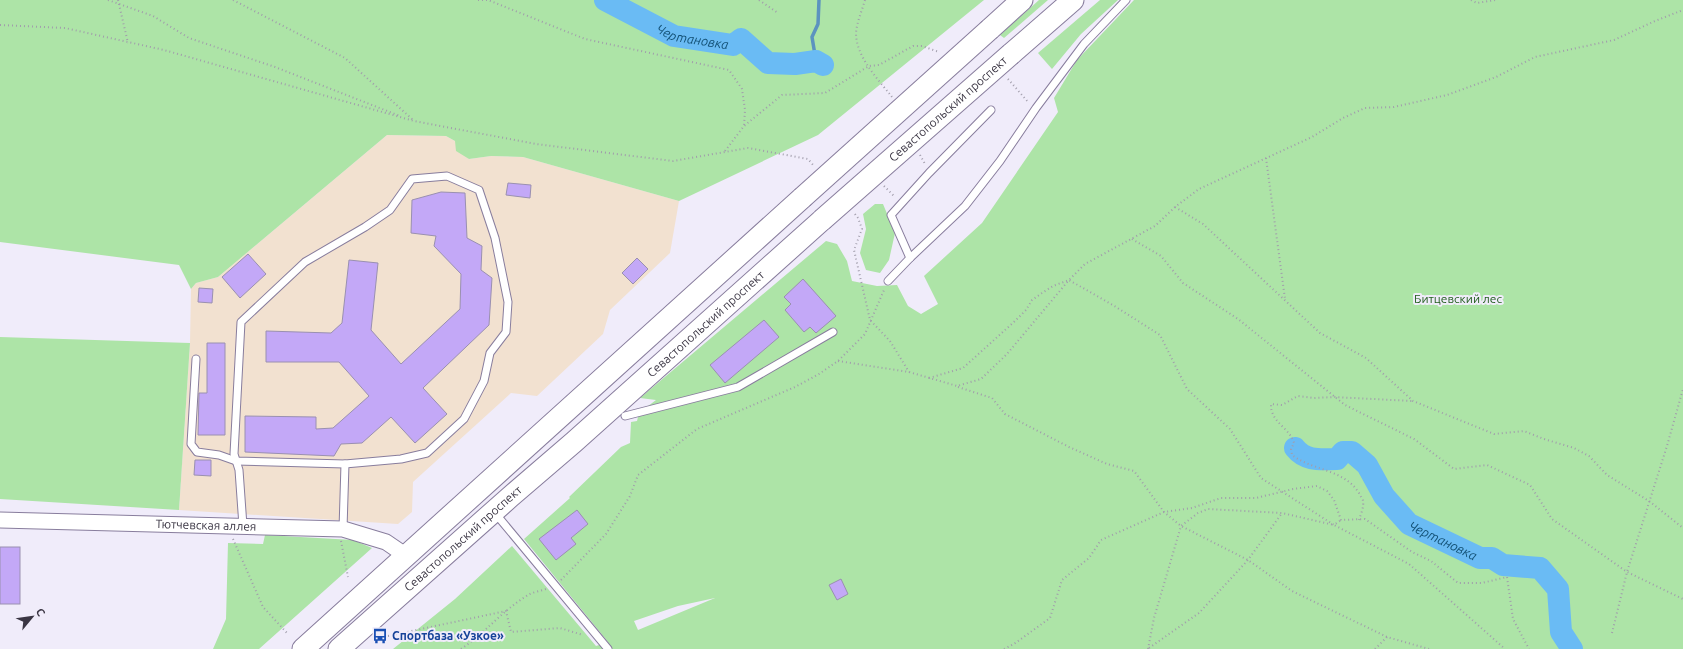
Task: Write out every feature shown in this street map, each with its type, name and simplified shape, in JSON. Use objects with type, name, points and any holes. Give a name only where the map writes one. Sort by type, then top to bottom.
[{"type":"main road","name":"Севастопольский проспект","points":[[303,649],[405,555],[1022,0]]},
{"type":"main road","name":"Севастопольский проспект","points":[[339,649],[574,442],[822,220],[1073,0]]},
{"type":"street","name":"Тютчевская аллея","points":[[0,520],[341,529],[386,542],[405,555]]},
{"type":"lane","points":[[888,281],[964,206],[1000,160],[1084,44],[1126,0]]},
{"type":"lane","points":[[910,258],[891,216],[966,134],[991,110]]},
{"type":"lane","points":[[196,359],[191,444],[197,452],[219,454],[236,461],[345,464],[401,459],[427,453],[464,419],[484,381],[490,353],[506,332],[508,302],[495,238],[479,190],[447,176],[412,179],[390,210],[365,227],[305,262],[241,322],[234,454],[236,461],[239,470],[243,526]]},
{"type":"lane","points":[[625,416],[738,387],[833,332]]},
{"type":"lane","points":[[341,529],[345,464]]},
{"type":"lane","points":[[494,512],[608,649]]},
{"type":"path","points":[[108,0],[152,16],[189,38],[275,67],[414,121]]},
{"type":"path","points":[[118,0],[128,43]]},
{"type":"path","points":[[234,0],[345,58],[414,121]]},
{"type":"path","points":[[478,0],[488,0],[585,39],[729,70],[742,88],[745,110],[744,126]]},
{"type":"path","points":[[759,0],[778,13]]},
{"type":"path","points":[[864,0],[858,20],[856,33],[857,45],[892,97]]},
{"type":"path","points":[[1470,0],[1477,3],[1495,0]]},
{"type":"path","points":[[957,386],[981,379],[1006,354],[1069,280],[1085,264],[1155,226],[1175,207],[1199,189],[1312,137],[1343,118],[1365,108],[1394,107],[1446,95],[1496,77],[1535,57],[1614,40],[1683,10]]},
{"type":"path","points":[[0,25],[66,28],[164,50],[414,121],[536,144],[673,161],[748,148],[808,159]]},
{"type":"path","points":[[725,151],[744,126],[782,95],[825,93],[870,66],[879,65],[913,46],[922,46],[941,53]]},
{"type":"path","points":[[1007,78],[1035,110]]},
{"type":"path","points":[[1266,158],[1285,300]]},
{"type":"path","points":[[884,186],[901,204]]},
{"type":"path","points":[[1175,207],[1203,224],[1320,333],[1366,358],[1413,401]]},
{"type":"path","points":[[858,218],[862,229],[854,250],[870,320],[890,341],[909,372]]},
{"type":"path","points":[[1132,239],[1161,256],[1183,283],[1238,319],[1345,405],[1414,439],[1454,469],[1487,466],[1530,485],[1552,519],[1627,572],[1683,599]]},
{"type":"path","points":[[928,378],[963,368],[1015,321],[1026,310],[1032,300],[1053,286],[1069,280]]},
{"type":"path","points":[[1069,280],[1116,307],[1160,335],[1187,389],[1230,429],[1261,478],[1334,525],[1409,564],[1505,649]]},
{"type":"path","points":[[461,649],[472,642],[506,611],[529,595],[555,586],[606,534],[630,496],[638,475],[697,429],[795,387],[819,374],[838,361],[865,334],[888,281]]},
{"type":"path","points":[[838,361],[909,372],[992,398],[1005,414],[1069,447],[1108,464],[1134,471],[1164,512],[1181,526],[1248,560],[1292,591],[1388,637],[1429,649]]},
{"type":"path","points":[[1612,633],[1627,572],[1667,446],[1683,389]]},
{"type":"path","points":[[1359,520],[1363,510],[1364,501],[1356,489],[1347,480],[1334,473],[1309,465],[1292,455],[1291,449],[1294,443],[1292,435],[1281,426],[1271,411],[1271,404],[1282,405],[1298,396],[1314,398],[1334,397],[1413,401],[1494,434],[1524,431],[1574,448],[1589,456],[1607,475],[1649,501],[1683,528]]},
{"type":"path","points":[[1004,649],[1014,644],[1050,618],[1062,580],[1089,558],[1101,540],[1164,512],[1192,508],[1221,498],[1256,498],[1292,489],[1317,486],[1327,491],[1334,500],[1341,520]]},
{"type":"path","points":[[1148,649],[1154,618],[1181,526],[1198,512],[1208,509],[1282,513],[1334,525],[1341,520],[1365,519],[1412,552],[1431,562],[1458,582],[1482,583],[1507,577],[1513,619],[1529,649]]},
{"type":"path","points":[[1148,649],[1199,613],[1248,560],[1282,513]]},
{"type":"path","points":[[227,526],[263,607],[287,633]]},
{"type":"path","points":[[341,529],[348,578]]},
{"type":"path","points":[[388,636],[506,611]]},
{"type":"path","points":[[506,611],[511,632],[560,628],[602,640]]},
{"type":"path","points":[[1375,649],[1388,637]]},
{"type":"shaded area","points":[[387,135],[446,136],[455,141],[469,159],[491,156],[523,157],[679,201],[670,253],[610,310],[603,334],[537,396],[511,393],[413,482],[412,512],[398,524],[179,510],[190,343],[191,289],[196,283],[218,277]]},
{"type":"green space","points":[[0,0],[984,0],[818,135],[679,201],[523,157],[491,156],[469,159],[456,151],[455,141],[446,136],[387,135],[218,277],[196,283],[191,289],[179,265],[0,242]]},
{"type":"green space","points":[[1039,0],[1048,0],[1004,38],[1000,35]]},
{"type":"green space","points":[[1100,0],[1118,0],[1081,34],[1052,69],[1038,53]]},
{"type":"green space","name":"Битцевский лес","points":[[1134,0],[1683,0],[1683,649],[393,649],[455,599],[512,546],[596,646],[608,642],[524,539],[570,498],[569,497],[621,447],[630,443],[631,422],[637,421],[639,413],[656,400],[640,398],[826,241],[837,244],[847,261],[852,281],[877,286],[897,285],[908,306],[921,314],[938,304],[924,276],[982,223],[1058,112],[1054,98],[1077,60]],"holes":[[[715,598],[638,630],[634,621],[678,606]]]},
{"type":"green space","points":[[875,204],[883,204],[895,233],[889,260],[880,273],[866,270],[860,253],[866,229],[863,214]]},
{"type":"green space","points":[[0,337],[190,343],[179,510],[0,499]]},
{"type":"green space","points":[[265,535],[353,540],[372,548],[259,649],[213,649],[226,619],[228,543],[263,544]]},
{"type":"building","points":[[508,183],[531,185],[530,198],[506,195]]},
{"type":"building","points":[[441,192],[465,193],[467,238],[482,246],[481,270],[492,278],[489,325],[423,388],[447,414],[415,443],[391,417],[362,443],[341,444],[334,456],[245,452],[245,416],[316,417],[316,429],[333,428],[369,396],[339,362],[266,362],[266,331],[331,333],[342,323],[349,260],[378,263],[371,330],[401,364],[460,309],[461,274],[434,246],[436,236],[411,233],[412,200]]},
{"type":"building","points":[[248,254],[266,274],[240,298],[222,277]]},
{"type":"building","points":[[637,258],[648,269],[633,284],[622,273]]},
{"type":"building","points":[[803,279],[836,316],[816,333],[810,327],[804,332],[785,310],[791,304],[784,297]]},
{"type":"building","points":[[199,288],[213,289],[212,303],[198,302]]},
{"type":"building","points":[[764,320],[779,337],[725,383],[710,365]]},
{"type":"building","points":[[207,343],[225,343],[225,435],[198,435],[199,393],[207,393]]},
{"type":"building","points":[[195,460],[211,460],[211,476],[194,475]]},
{"type":"building","points":[[577,510],[588,524],[571,538],[576,544],[556,560],[539,539]]},
{"type":"building","points":[[0,547],[20,547],[20,604],[0,604]]},
{"type":"building","points":[[841,579],[848,594],[837,600],[829,585]]},
{"type":"waterway","name":"Чертановка","points":[[605,0],[674,36],[733,45],[741,39],[768,63],[795,64],[816,61],[823,65]]},
{"type":"waterway","points":[[816,61],[812,37],[818,24],[819,0]]},
{"type":"waterway","name":"Чертановка","points":[[1295,448],[1304,456],[1314,459],[1337,459],[1343,452],[1352,452],[1367,465],[1384,496],[1409,524],[1480,558],[1492,558],[1503,565],[1540,568],[1558,589],[1561,632],[1572,649]]},
{"type":"place","name":"Спортбаза «Узкое»","points":[[380,636]]}]
